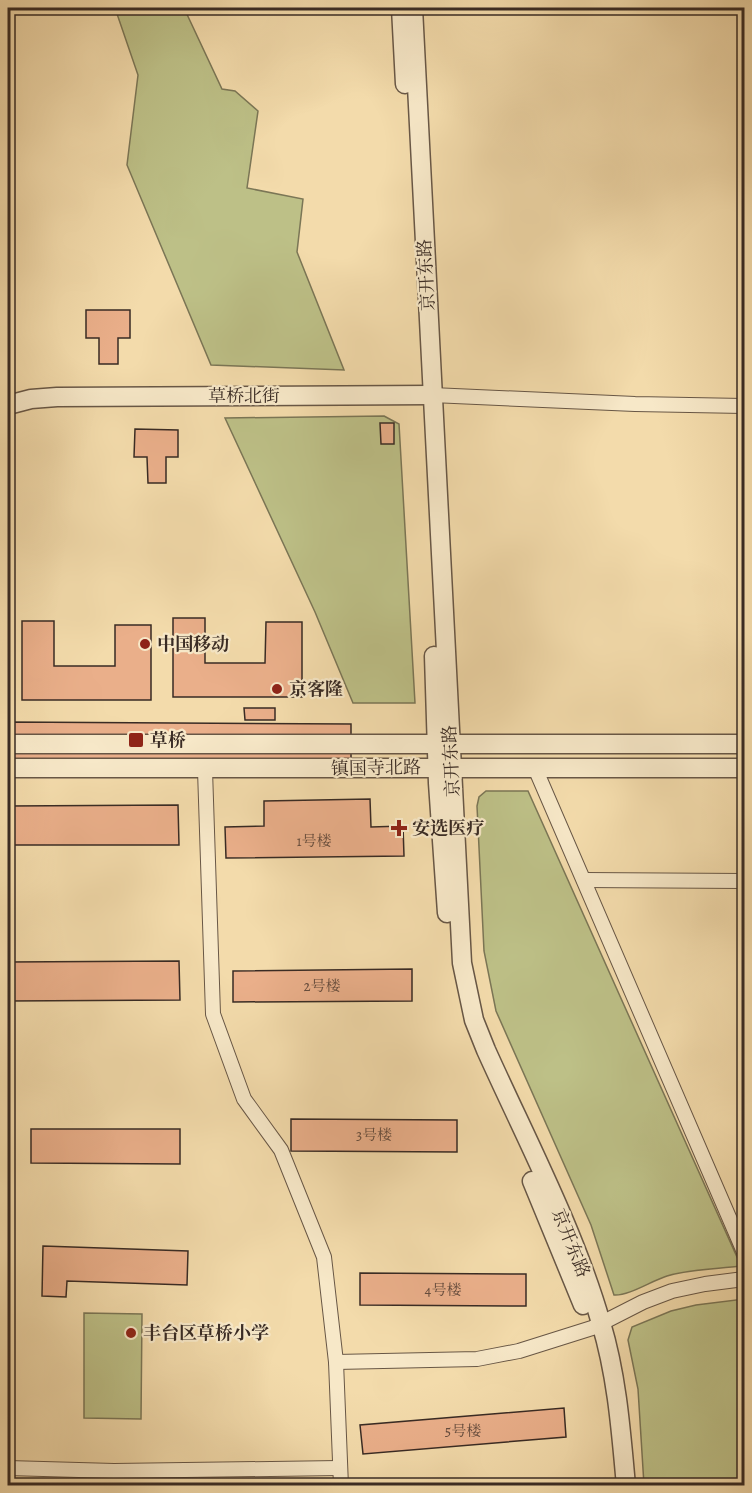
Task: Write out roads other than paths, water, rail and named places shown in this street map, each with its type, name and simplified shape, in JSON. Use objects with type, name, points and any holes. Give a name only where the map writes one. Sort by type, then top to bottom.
[{"type":"street","name":"京开东路","points":[[400,8],[426,395],[445,768],[448,928],[459,1002],[474,1050],[597,1326],[613,1374],[626,1485]]},
{"type":"street","name":"京开东路","points":[[414,8],[426,395]]},
{"type":"street","name":"草桥北街","points":[[8,405],[32,399],[57,397],[426,395]]},
{"type":"street","points":[[426,395],[635,405],[744,406]]},
{"type":"street","name":"镇国寺北路","points":[[8,744],[744,744]]},
{"type":"street","name":"镇国寺北路","points":[[8,768],[205,770],[744,768]]},
{"type":"street","points":[[535,768],[744,1252]]},
{"type":"street","points":[[205,770],[213,1014],[244,1099],[281,1150],[324,1257],[336,1362],[341,1485]]},
{"type":"street","points":[[584,880],[743,880]]},
{"type":"street","points":[[336,1362],[477,1359],[519,1351],[597,1326],[643,1302],[672,1291],[744,1279]]},
{"type":"street","name":"京开东路","points":[[597,1326],[615,1485]]},
{"type":"street","points":[[8,1468],[114,1470],[339,1468]]},
{"type":"place","name":"中国移动","points":[[145,644]]},
{"type":"place","name":"京客隆","points":[[277,689]]},
{"type":"place","name":"草桥","points":[[136,740]]},
{"type":"place","name":"安选医疗","points":[[399,828]]},
{"type":"place","name":"丰台区草桥小学","points":[[131,1333]]}]
